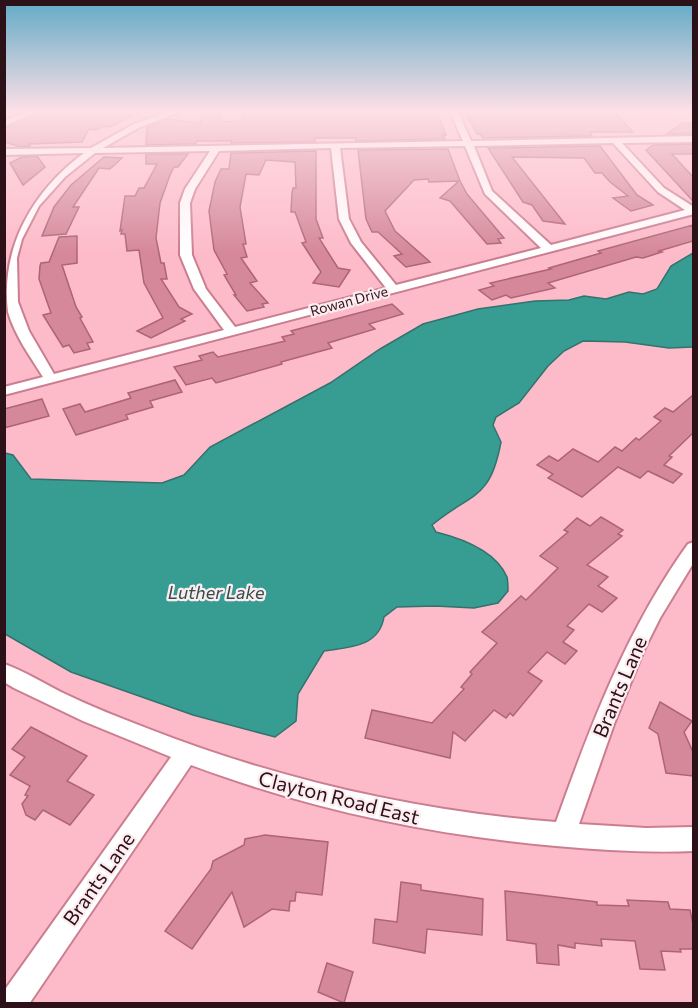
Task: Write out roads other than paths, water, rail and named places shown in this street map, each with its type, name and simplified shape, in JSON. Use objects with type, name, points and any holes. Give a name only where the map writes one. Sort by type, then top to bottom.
[{"type":"street","points":[[51,379],[34,353],[12,303],[11,257],[17,236],[33,204],[48,186],[82,159]]},
{"type":"street","points":[[209,159],[190,189],[185,203],[186,255],[200,289],[232,332]]},
{"type":"street","points":[[337,159],[344,219],[356,243],[394,290]]},
{"type":"street","points":[[475,159],[488,192],[549,249]]},
{"type":"street","points":[[633,159],[662,190],[693,210]]},
{"type":"street","name":"Rowan Drive","points":[[4,391],[693,210]]},
{"type":"street","name":"Brants Lane","points":[[563,835],[603,724],[637,642],[681,564],[693,548]]},
{"type":"street","name":"Clayton Road East","points":[[4,672],[79,711],[215,766],[358,806],[418,818],[539,835],[629,840],[693,839]]},
{"type":"street","name":"Brants Lane","points":[[12,1004],[186,754]]},
{"type":"water","name":"Luther Lake","points":[[693,253],[693,347],[669,348],[625,342],[583,341],[564,351],[548,366],[519,403],[496,417],[493,425],[501,442],[497,461],[485,485],[469,500],[432,525],[436,532],[466,542],[486,553],[502,568],[507,577],[508,591],[498,603],[474,608],[397,607],[384,617],[381,627],[370,640],[362,644],[324,651],[298,694],[296,721],[275,737],[193,715],[71,672],[5,634],[5,453],[13,455],[31,479],[162,483],[184,475],[210,447],[330,383],[380,349],[423,324],[478,309],[535,301],[569,300],[584,296],[606,299],[629,292],[643,294],[657,289],[671,266]]}]
